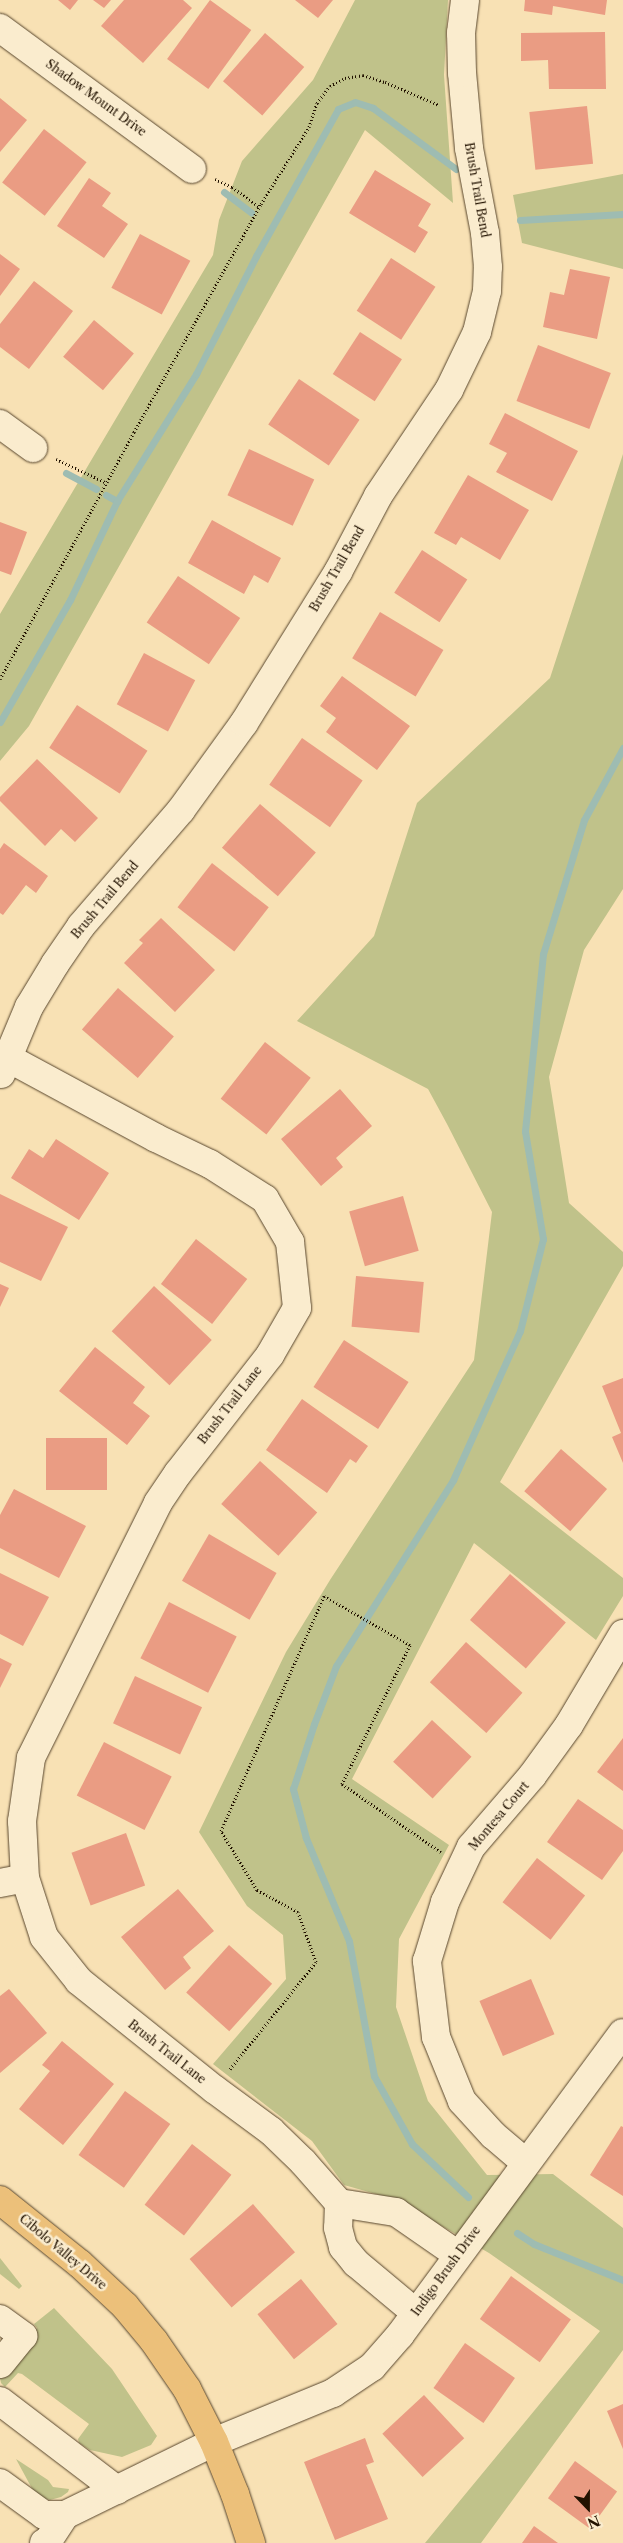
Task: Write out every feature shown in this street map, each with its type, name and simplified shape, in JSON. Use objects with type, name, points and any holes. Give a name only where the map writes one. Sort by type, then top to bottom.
[{"type":"main road","name":"Cibolo Valley Drive","points":[[0,2200],[80,2264],[131,2313],[154,2340],[187,2389],[214,2442],[235,2494],[251,2543]]},
{"type":"street","name":"Brush Trail Bend","points":[[4,1067],[29,1007],[60,956],[82,926],[181,810],[244,723],[338,572],[378,496],[449,390],[478,332],[487,290],[488,267],[485,233],[469,148],[465,108],[461,33],[464,0]]},
{"type":"street","name":"Shadow Mount Drive","points":[[0,28],[192,168]]},
{"type":"street","points":[[0,424],[33,448]]},
{"type":"street","name":"Brush Trail Lane","points":[[4,1067],[210,1164],[265,1199],[290,1242],[297,1308],[270,1355],[178,1473],[158,1503],[31,1758],[12,1881],[44,1937],[79,1981],[214,2089],[271,2131],[304,2162],[339,2203]]},
{"type":"street","name":"Montesa Court","points":[[526,2163],[493,2135],[462,2101],[436,2037],[427,1961],[444,1902],[471,1847],[532,1776],[568,1725],[623,1634]]},
{"type":"street","name":"Indigo Brush Drive","points":[[65,2515],[214,2442],[333,2393],[372,2367],[416,2313],[623,2032]]},
{"type":"street","points":[[416,2313],[356,2263],[344,2247],[338,2228],[339,2203],[396,2212],[458,2255]]},
{"type":"street","points":[[0,2318],[23,2336],[0,2364]]},
{"type":"street","points":[[0,2401],[117,2490]]},
{"type":"street","points":[[0,2482],[44,2515],[65,2515]]},
{"type":"street","points":[[44,2543],[48,2541],[65,2515]]},
{"type":"path","points":[[0,679],[260,207],[309,127],[317,103],[330,86],[345,78],[363,75],[385,82],[437,105],[465,108]]},
{"type":"path","points":[[192,168],[232,187],[260,207]]},
{"type":"path","points":[[33,448],[107,484]]},
{"type":"path","points":[[214,2089],[316,1962],[298,1912],[257,1890],[221,1831],[324,1596],[410,1645],[342,1784],[462,1866]]},
{"type":"green space","points":[[355,0],[448,0],[444,75],[453,203],[365,130],[29,726],[0,761],[0,614],[213,255],[219,220],[242,161],[313,80]]},
{"type":"green space","points":[[623,174],[623,269],[522,243],[513,195]]},
{"type":"green space","points":[[623,454],[623,889],[584,950],[549,1077],[569,1203],[623,1252],[623,1266],[500,1482],[623,1578],[623,1596],[596,1640],[474,1543],[352,1779],[449,1845],[399,1939],[396,2007],[428,2101],[487,2175],[553,2174],[623,2228],[623,2350],[481,2543],[425,2543],[600,2331],[489,2253],[414,2210],[383,2196],[344,2185],[312,2141],[213,2064],[286,1979],[283,1935],[247,1906],[199,1832],[286,1652],[330,1580],[474,1360],[492,1212],[428,1089],[297,1021],[374,936],[417,803],[550,678]]},
{"type":"green space","points":[[0,2258],[22,2286],[19,2289],[0,2274]]},
{"type":"green space","points":[[54,2308],[112,2369],[157,2436],[151,2445],[122,2457],[90,2450],[79,2443],[78,2439],[89,2424],[22,2374],[18,2373],[5,2387],[1,2383],[0,2378],[37,2328],[34,2324]]},
{"type":"green space","points":[[16,2459],[48,2480],[53,2487],[69,2489],[68,2492],[61,2497],[50,2500],[36,2496]]},
{"type":"building","points":[[58,0],[78,0],[70,10]]},
{"type":"building","points":[[93,0],[111,0],[104,8]]},
{"type":"building","points":[[124,0],[183,0],[192,8],[143,63],[101,26]]},
{"type":"building","points":[[210,0],[251,30],[208,89],[167,59]]},
{"type":"building","points":[[295,0],[333,0],[318,18]]},
{"type":"building","points":[[525,0],[607,0],[605,15],[553,6],[552,15],[524,11]]},
{"type":"building","points":[[605,32],[606,89],[549,89],[548,60],[521,61],[521,33]]},
{"type":"building","points":[[265,33],[304,67],[262,115],[223,81]]},
{"type":"building","points":[[0,98],[27,120],[0,152]]},
{"type":"building","points":[[587,106],[593,164],[535,170],[529,112]]},
{"type":"building","points":[[44,129],[87,162],[45,216],[2,183]]},
{"type":"building","points":[[375,170],[431,204],[418,226],[428,232],[415,253],[349,213]]},
{"type":"building","points":[[89,178],[111,193],[102,206],[128,224],[104,258],[57,226]]},
{"type":"building","points":[[140,234],[190,261],[162,315],[111,288]]},
{"type":"building","points":[[0,254],[20,269],[0,296]]},
{"type":"building","points":[[391,258],[435,287],[401,340],[357,311]]},
{"type":"building","points":[[570,269],[610,277],[597,339],[543,327],[550,292],[564,295]]},
{"type":"building","points":[[34,281],[73,311],[29,369],[0,347],[0,324]]},
{"type":"building","points":[[94,320],[134,353],[103,390],[63,357]]},
{"type":"building","points":[[360,332],[402,359],[375,401],[333,374]]},
{"type":"building","points":[[538,345],[611,373],[589,429],[516,401]]},
{"type":"building","points":[[299,379],[360,420],[329,465],[268,425]]},
{"type":"building","points":[[505,413],[578,451],[552,501],[496,472],[507,453],[489,444]]},
{"type":"building","points":[[249,449],[314,479],[293,526],[227,495]]},
{"type":"building","points":[[468,475],[529,510],[500,560],[461,537],[456,545],[434,533]]},
{"type":"building","points":[[212,520],[281,558],[268,583],[254,575],[244,594],[188,563]]},
{"type":"building","points":[[0,522],[27,532],[11,575],[0,571]]},
{"type":"building","points":[[422,550],[467,579],[440,622],[394,593]]},
{"type":"building","points":[[178,576],[240,618],[209,664],[147,622]]},
{"type":"building","points":[[380,612],[443,650],[416,696],[352,658]]},
{"type":"building","points":[[144,653],[195,680],[168,731],[117,704]]},
{"type":"building","points":[[342,676],[410,726],[377,770],[326,732],[336,718],[320,706]]},
{"type":"building","points":[[77,705],[147,751],[120,794],[49,748]]},
{"type":"building","points":[[302,738],[363,780],[330,827],[269,785]]},
{"type":"building","points":[[37,759],[98,818],[75,842],[61,829],[45,846],[0,801],[0,797]]},
{"type":"building","points":[[260,804],[316,853],[278,896],[222,848]]},
{"type":"building","points":[[4,843],[48,876],[36,893],[26,885],[3,915],[0,913],[0,849]]},
{"type":"building","points":[[212,863],[269,907],[234,951],[178,907]]},
{"type":"building","points":[[161,918],[215,970],[175,1012],[124,963],[143,943],[139,940]]},
{"type":"building","points":[[118,988],[174,1037],[138,1078],[82,1030]]},
{"type":"building","points":[[265,1042],[311,1078],[266,1134],[221,1099]]},
{"type":"building","points":[[340,1089],[372,1126],[336,1158],[343,1167],[321,1186],[281,1139]]},
{"type":"building","points":[[56,1139],[109,1173],[79,1220],[11,1178],[29,1149],[43,1158]]},
{"type":"building","points":[[0,1194],[68,1227],[41,1281],[0,1262]]},
{"type":"building","points":[[403,1196],[419,1251],[365,1266],[349,1211]]},
{"type":"building","points":[[196,1239],[247,1279],[212,1324],[161,1284]]},
{"type":"building","points":[[356,1276],[424,1282],[419,1333],[352,1327]]},
{"type":"building","points":[[0,1284],[9,1288],[0,1307]]},
{"type":"building","points":[[154,1286],[212,1340],[169,1385],[112,1331]]},
{"type":"building","points":[[344,1340],[409,1382],[378,1429],[314,1387]]},
{"type":"building","points":[[95,1347],[145,1387],[133,1403],[150,1416],[127,1445],[59,1391]]},
{"type":"building","points":[[623,1378],[623,1463],[612,1437],[621,1433],[602,1386]]},
{"type":"building","points":[[302,1399],[368,1446],[356,1463],[350,1459],[327,1493],[266,1450]]},
{"type":"building","points":[[46,1438],[107,1438],[107,1490],[46,1490]]},
{"type":"building","points":[[561,1449],[607,1489],[570,1531],[524,1491]]},
{"type":"building","points":[[260,1461],[317,1513],[278,1556],[221,1504]]},
{"type":"building","points":[[14,1489],[86,1526],[59,1578],[0,1548],[0,1515]]},
{"type":"building","points":[[209,1534],[277,1573],[250,1620],[182,1581]]},
{"type":"building","points":[[0,1573],[49,1597],[23,1646],[0,1634]]},
{"type":"building","points":[[510,1574],[566,1623],[526,1669],[470,1620]]},
{"type":"building","points":[[169,1602],[237,1637],[208,1693],[140,1658]]},
{"type":"building","points":[[466,1642],[522,1693],[486,1733],[430,1682]]},
{"type":"building","points":[[0,1658],[12,1664],[0,1688]]},
{"type":"building","points":[[135,1676],[202,1707],[180,1754],[113,1723]]},
{"type":"building","points":[[432,1720],[471,1757],[433,1799],[393,1762]]},
{"type":"building","points":[[623,1738],[623,1791],[597,1772]]},
{"type":"building","points":[[104,1742],[172,1777],[144,1830],[77,1795]]},
{"type":"building","points":[[578,1799],[623,1830],[623,1851],[602,1880],[547,1842]]},
{"type":"building","points":[[126,1833],[145,1886],[91,1905],[71,1853]]},
{"type":"building","points":[[537,1858],[585,1896],[551,1940],[503,1902]]},
{"type":"building","points":[[178,1889],[214,1931],[183,1957],[191,1968],[165,1990],[121,1937]]},
{"type":"building","points":[[229,1945],[272,1984],[229,2031],[186,1993]]},
{"type":"building","points":[[531,1979],[554,2034],[503,2056],[479,2001]]},
{"type":"building","points":[[9,1989],[47,2033],[0,2073],[0,1996]]},
{"type":"building","points":[[62,2041],[114,2084],[63,2145],[19,2109],[50,2071],[42,2065]]},
{"type":"building","points":[[125,2091],[170,2124],[124,2188],[79,2155]]},
{"type":"building","points":[[621,2126],[623,2127],[623,2196],[590,2175]]},
{"type":"building","points":[[192,2144],[231,2175],[184,2235],[145,2205]]},
{"type":"building","points":[[253,2204],[295,2252],[232,2307],[190,2259]]},
{"type":"building","points":[[511,2276],[571,2319],[540,2362],[480,2319]]},
{"type":"building","points":[[301,2279],[338,2324],[294,2359],[257,2314]]},
{"type":"building","points":[[465,2343],[515,2378],[483,2423],[433,2388]]},
{"type":"building","points":[[424,2395],[464,2438],[423,2477],[382,2434]]},
{"type":"building","points":[[623,2404],[623,2449],[607,2411]]},
{"type":"building","points":[[365,2438],[374,2462],[366,2465],[388,2519],[335,2540],[304,2462]]},
{"type":"building","points":[[575,2461],[617,2492],[590,2529],[548,2498]]},
{"type":"building","points":[[534,2526],[558,2543],[522,2543]]},
{"type":"waterway","points":[[0,722],[70,600],[117,501],[196,374],[256,256],[338,109],[355,102],[373,108],[456,169]]},
{"type":"waterway","points":[[224,192],[251,212]]},
{"type":"waterway","points":[[520,220],[623,214]]},
{"type":"waterway","points":[[66,473],[96,489]]},
{"type":"waterway","points":[[106,495],[117,501]]},
{"type":"waterway","points":[[468,2197],[412,2144],[374,2076],[349,1941],[306,1838],[293,1789],[314,1724],[336,1666],[453,1480],[520,1331],[543,1239],[525,1131],[543,954],[584,820],[623,748]]},
{"type":"waterway","points":[[517,2233],[534,2244],[623,2280]]}]
